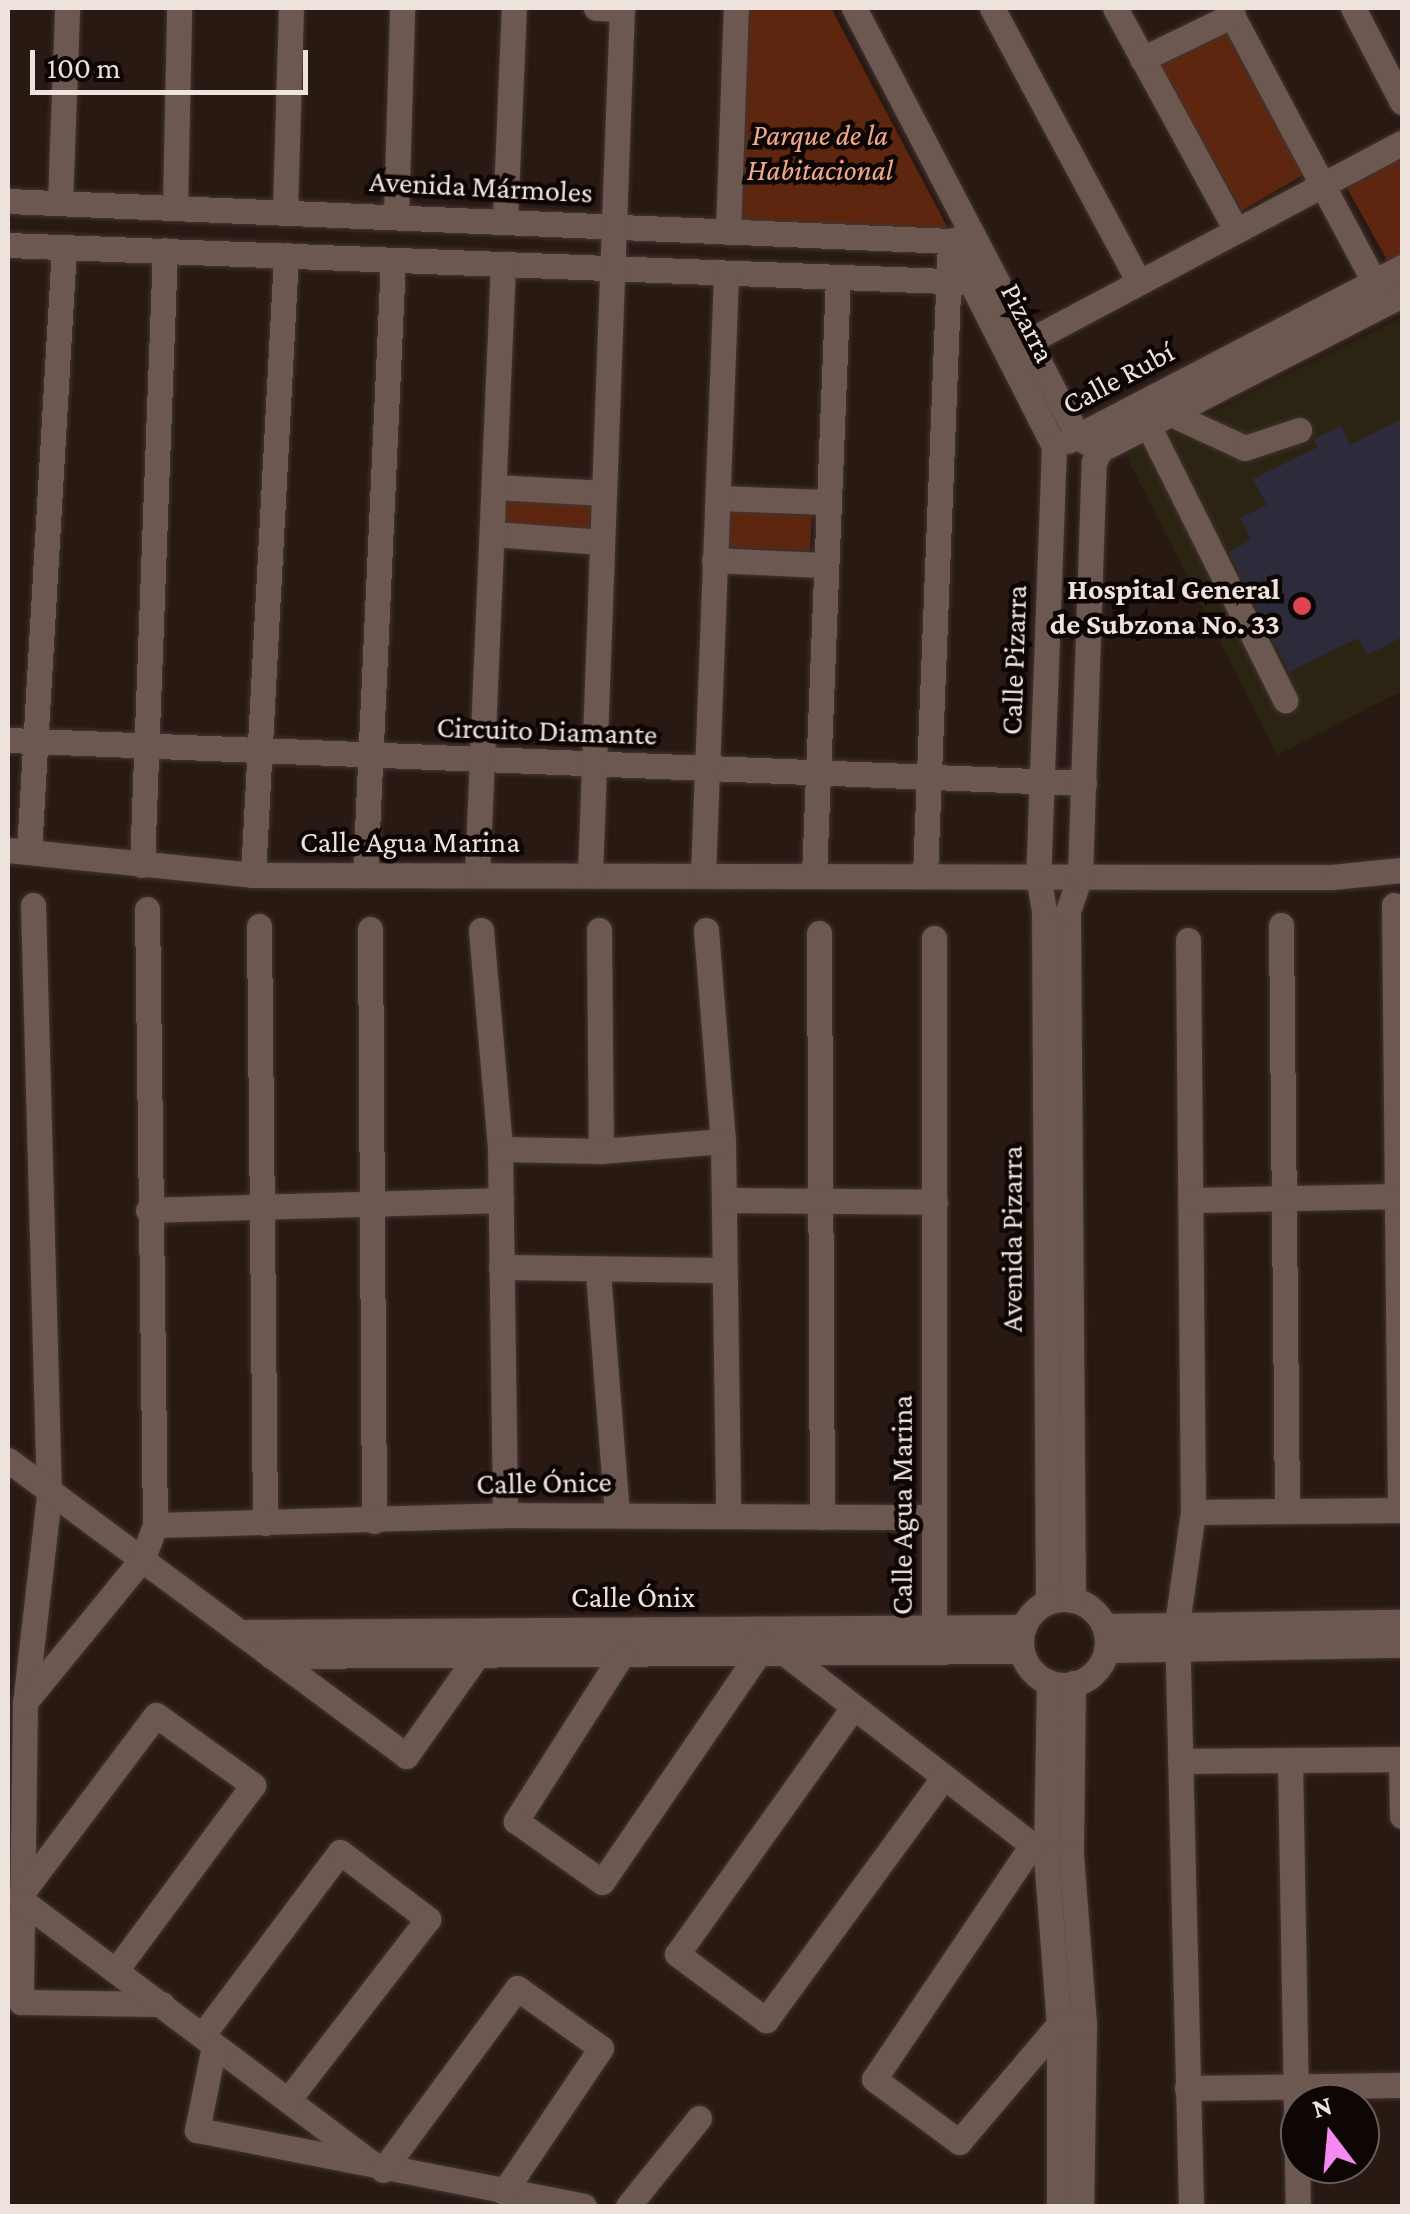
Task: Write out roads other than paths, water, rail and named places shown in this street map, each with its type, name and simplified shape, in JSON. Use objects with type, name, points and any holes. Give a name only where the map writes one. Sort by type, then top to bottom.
[{"type":"street","points":[[60,204],[67,8]]},
{"type":"street","points":[[175,207],[179,8]]},
{"type":"street","points":[[285,210],[291,8]]},
{"type":"street","points":[[396,215],[402,8]]},
{"type":"street","points":[[505,220],[514,8]]},
{"type":"street","points":[[590,874],[622,8],[596,8]]},
{"type":"street","points":[[728,232],[736,8]]},
{"type":"street","points":[[854,8],[961,238],[1029,341],[1082,448],[1084,783],[1080,876]]},
{"type":"street","points":[[992,8],[1139,282]]},
{"type":"street","points":[[1114,8],[1236,230]]},
{"type":"street","points":[[1353,8],[1402,102]]},
{"type":"street","points":[[1142,59],[1231,11],[1374,281]]},
{"type":"street","points":[[1029,341],[1402,143]]},
{"type":"street","name":"Avenida Mármoles","points":[[8,201],[728,232],[961,238]]},
{"type":"street","points":[[925,875],[961,238]]},
{"type":"street","points":[[8,245],[615,272],[960,282]]},
{"type":"street","points":[[18,850],[36,742],[64,248]]},
{"type":"street","points":[[142,865],[165,250]]},
{"type":"street","points":[[253,875],[286,256]]},
{"type":"street","points":[[365,874],[393,261]]},
{"type":"street","points":[[478,874],[503,265]]},
{"type":"street","name":"Calle Rubí","points":[[1152,414],[1402,266]]},
{"type":"street","points":[[703,875],[726,275]]},
{"type":"street","points":[[814,875],[838,278]]},
{"type":"street","name":"Pizarra","points":[[960,282],[1082,448]]},
{"type":"street","name":"Calle Rubí","points":[[1082,448],[1402,296]]},
{"type":"street","points":[[1152,414],[1245,448],[1299,430]]},
{"type":"street","points":[[1152,414],[1285,700]]},
{"type":"street","name":"Calle Pizarra","points":[[1038,876],[1042,782],[1082,448]]},
{"type":"street","points":[[495,487],[604,493]]},
{"type":"street","points":[[718,498],[826,502]]},
{"type":"street","points":[[493,534],[602,542]]},
{"type":"street","points":[[714,560],[824,565]]},
{"type":"street","name":"Circuito Diamante","points":[[8,740],[1084,783]]},
{"type":"street","name":"Calle Agua Marina","points":[[18,850],[253,875],[1332,877],[1402,870]]},
{"type":"street","name":"Avenida Pizarra","points":[[1038,876],[1056,911],[1060,1601]]},
{"type":"street","name":"Avenida Pizarra","points":[[1056,911],[1080,876]]},
{"type":"street","points":[[33,905],[49,1496],[25,1702],[21,2002],[162,2004]]},
{"type":"street","points":[[1193,1512],[1401,1510],[1394,905]]},
{"type":"street","points":[[25,1702],[143,1558],[155,1525],[147,908]]},
{"type":"street","points":[[259,926],[265,1523]]},
{"type":"street","points":[[1281,926],[1287,1511]]},
{"type":"street","points":[[370,929],[374,1521]]},
{"type":"street","points":[[481,930],[500,1149],[505,1516]]},
{"type":"street","points":[[599,930],[601,1151]]},
{"type":"street","points":[[706,930],[723,1141],[721,1270],[728,1514]]},
{"type":"street","points":[[819,933],[822,1517]]},
{"type":"street","name":"Calle Agua Marina","points":[[934,938],[934,1640]]},
{"type":"street","points":[[1188,940],[1193,1512],[1177,1637],[1191,2206]]},
{"type":"street","points":[[500,1149],[601,1151],[723,1141]]},
{"type":"street","points":[[1191,1200],[1396,1196]]},
{"type":"street","points":[[148,1210],[372,1208],[501,1200]]},
{"type":"street","points":[[724,1200],[935,1202]]},
{"type":"street","points":[[500,1266],[598,1272],[721,1270]]},
{"type":"street","points":[[598,1272],[617,1514]]},
{"type":"street","points":[[8,1460],[49,1496],[143,1558],[406,1756],[484,1643]]},
{"type":"street","name":"Calle Ónice","points":[[155,1525],[617,1514],[934,1517]]},
{"type":"street","points":[[1060,1601],[1094,1611],[1105,1638],[1094,1672],[1061,1683],[1034,1672],[1023,1639],[1060,1601]]},
{"type":"street","points":[[1177,1637],[1402,1622]]},
{"type":"street","points":[[36,1624],[68,1652]]},
{"type":"street","name":"Calle Ónix","points":[[242,1632],[484,1643],[621,1656],[767,1641]]},
{"type":"street","points":[[1105,1638],[1402,1645]]},
{"type":"street","name":"Calle Ónix","points":[[272,1656],[484,1643],[1023,1639]]},
{"type":"street","points":[[621,1656],[516,1822],[602,1882],[767,1641],[1049,1852]]},
{"type":"street","points":[[1061,1683],[1049,1852],[1072,2024],[1082,2206]]},
{"type":"street","points":[[852,1708],[677,1954],[766,2020],[944,1777]]},
{"type":"street","points":[[21,1897],[156,1715],[253,1785],[116,1970]]},
{"type":"street","points":[[1180,1761],[1402,1759],[1402,1816]]},
{"type":"street","points":[[1290,1760],[1294,2084]]},
{"type":"street","points":[[288,2100],[428,1919],[340,1852],[209,2040],[197,2130],[382,2170],[584,2206]]},
{"type":"street","points":[[1049,1852],[874,2079],[959,2142],[1072,2024]]},
{"type":"street","points":[[21,1897],[382,2170]]},
{"type":"street","points":[[382,2170],[518,1988],[602,2048],[504,2192]]},
{"type":"street","points":[[1059,2206],[1072,2024]]},
{"type":"street","points":[[1186,2088],[1280,2088]]},
{"type":"street","points":[[628,2206],[699,2118]]},
{"type":"place","name":"Hospital General de Subzona No. 33","points":[[1302,606]]},
{"type":"park label","name":"Parque de la Habitacional","points":[[820,152]]}]
